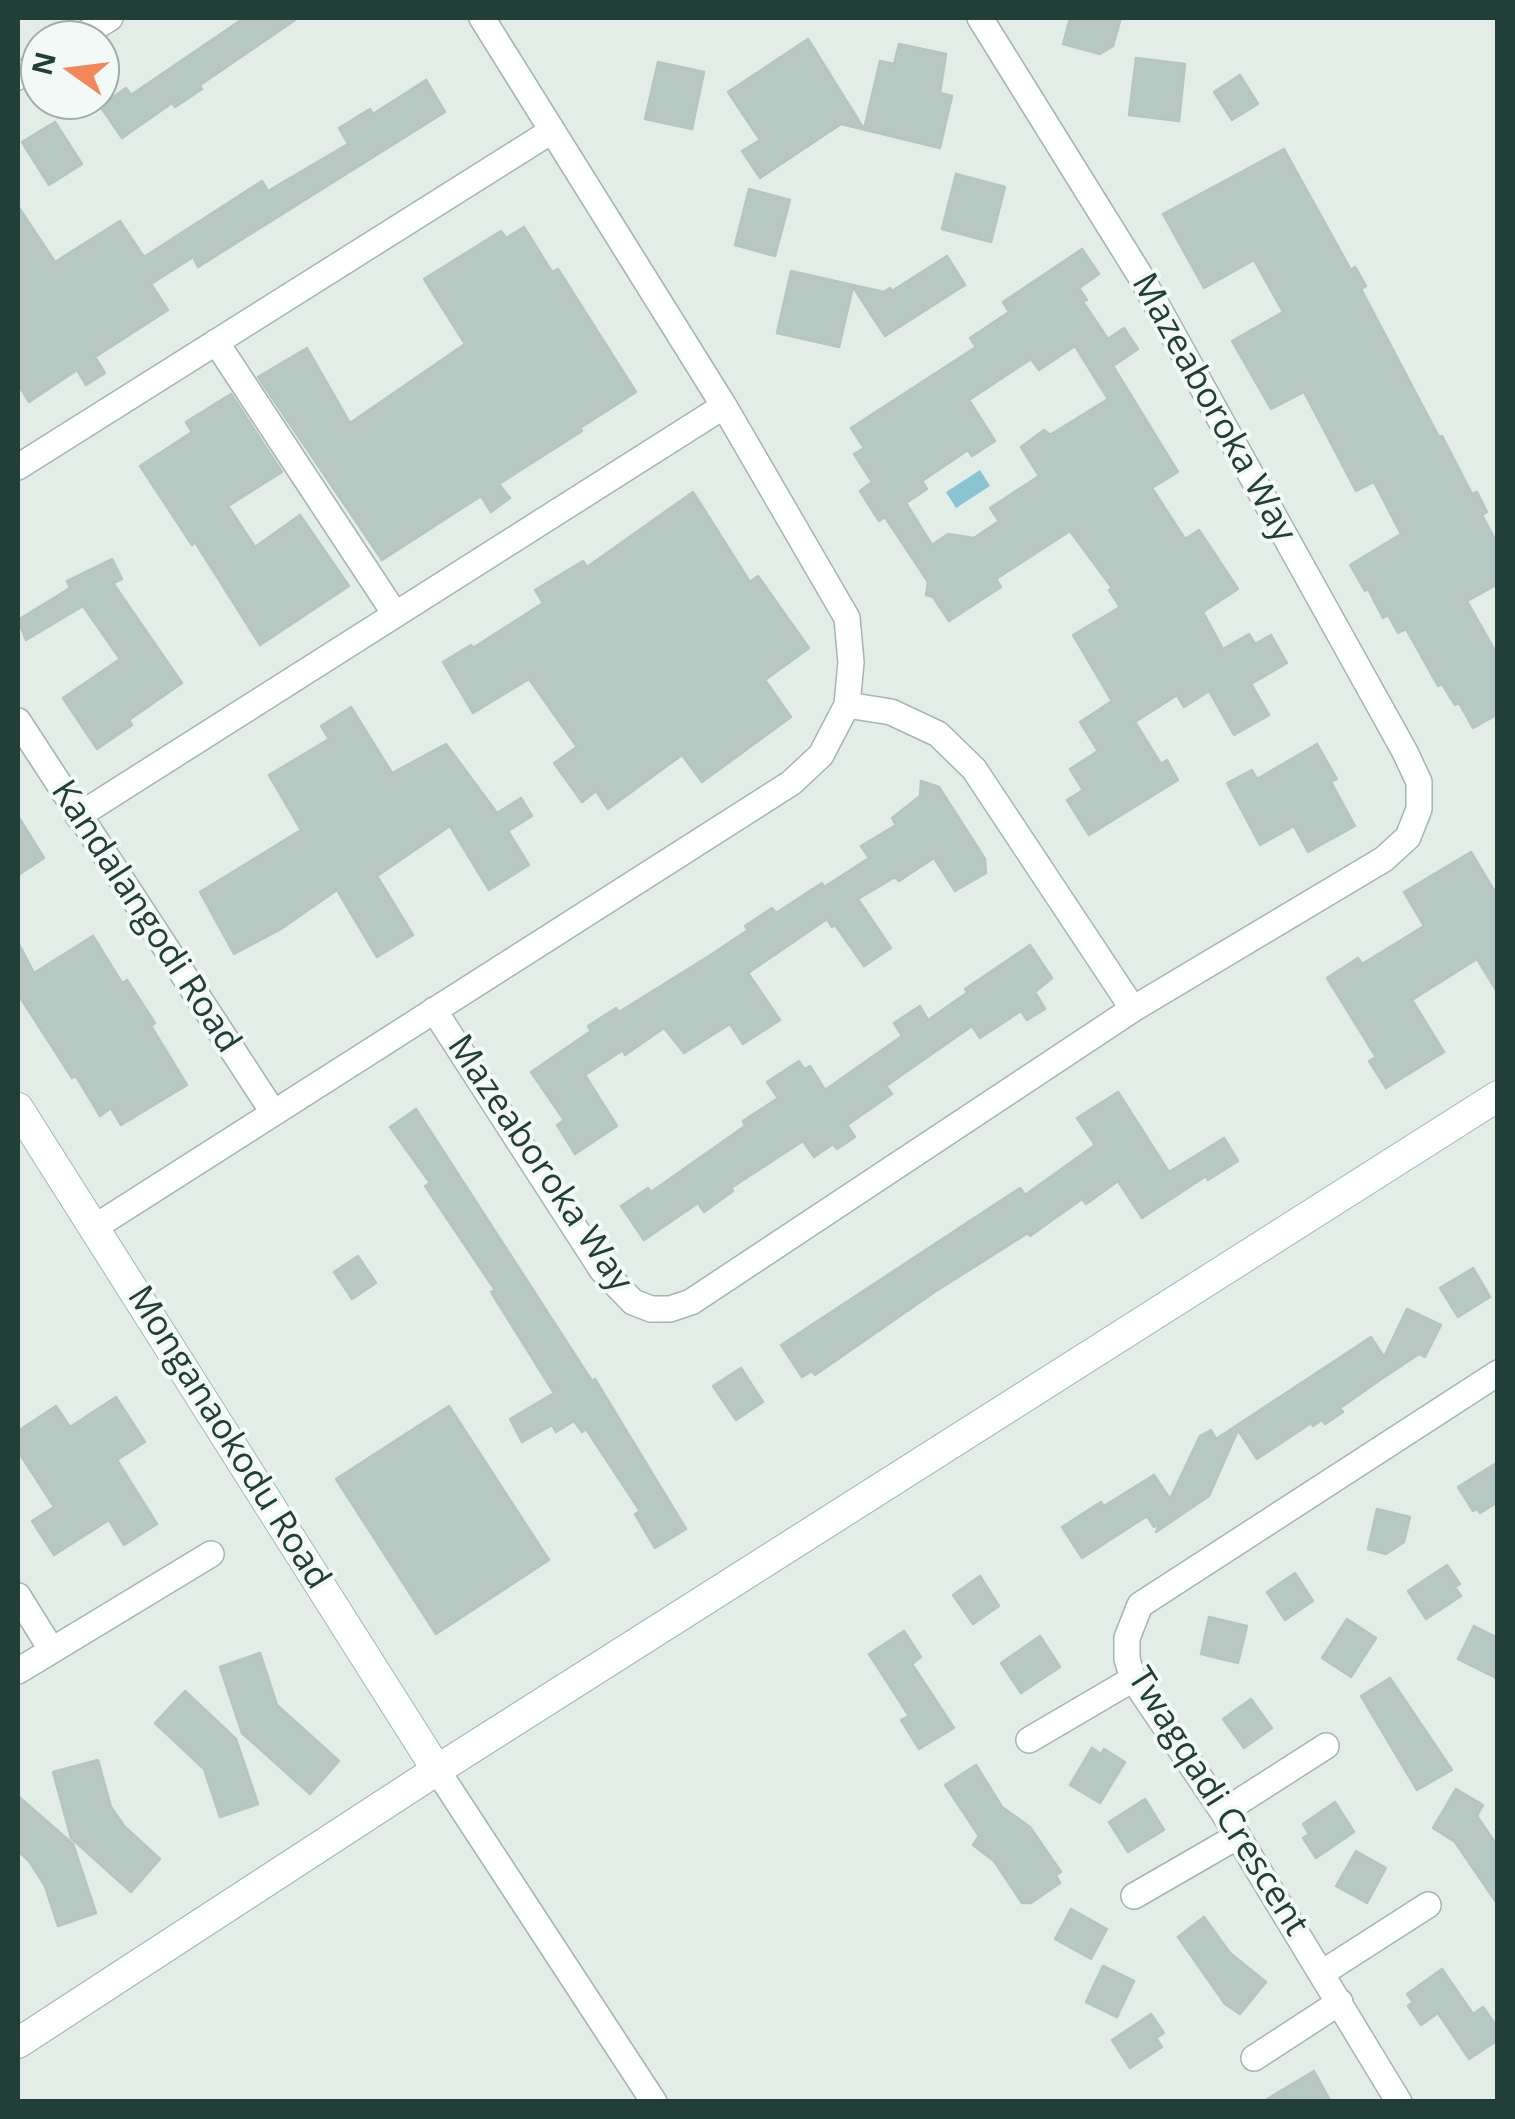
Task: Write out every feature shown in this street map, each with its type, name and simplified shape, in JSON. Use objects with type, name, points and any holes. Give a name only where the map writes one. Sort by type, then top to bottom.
[{"type":"street","points":[[95,1227],[791,783],[821,755],[847,705],[851,662],[847,618],[724,406],[482,18]]},
{"type":"street","name":"Mazeaboroka Way","points":[[434,1010],[602,1270],[633,1302],[651,1309],[670,1310],[691,1302],[1133,1010],[1384,859],[1408,837],[1418,809],[1419,782],[1405,752],[1141,277],[980,18]]},
{"type":"street","points":[[18,468],[550,132]]},
{"type":"street","points":[[216,342],[396,614]]},
{"type":"street","points":[[78,816],[724,406]]},
{"type":"street","points":[[847,705],[891,712],[938,734],[974,768],[1133,1010]]},
{"type":"street","name":"Kandalangodi Road","points":[[18,721],[273,1112]]},
{"type":"street","points":[[18,2043],[438,1770],[1498,1096]]},
{"type":"street","name":"Monganaokodu Road","points":[[18,1108],[438,1770]]},
{"type":"street","name":"Twagqadi Crescent","points":[[1400,2102],[1223,1812],[1133,1679],[1127,1659],[1128,1638],[1140,1606],[1498,1373]]},
{"type":"street","points":[[18,1671],[210,1554]]},
{"type":"street","points":[[18,1596],[51,1649]]},
{"type":"street","points":[[1029,1740],[1133,1679]]},
{"type":"street","points":[[1223,1812],[1326,1746]]},
{"type":"street","points":[[438,1770],[654,2102]]},
{"type":"street","points":[[1134,1896],[1238,1836]]},
{"type":"street","points":[[1322,1973],[1428,1905]]},
{"type":"street","points":[[1254,2058],[1340,2002]]},
{"type":"water","points":[[980,470],[990,486],[956,508],[946,492]]},
{"type":"building","points":[[244,18],[298,18],[200,85],[202,89],[175,107],[172,103],[122,138],[110,120],[120,120],[120,92],[126,88],[131,95]]},
{"type":"building","points":[[1070,18],[1121,18],[1113,46],[1100,54],[1063,44]]},
{"type":"building","points":[[808,39],[864,129],[880,61],[894,64],[899,44],[946,54],[940,93],[952,96],[940,148],[841,124],[760,178],[742,151],[760,140],[728,92]]},
{"type":"building","points":[[1136,58],[1185,64],[1179,121],[1129,115]]},
{"type":"building","points":[[658,62],[704,72],[692,129],[645,119]]},
{"type":"building","points":[[1240,75],[1258,104],[1232,120],[1214,92]]},
{"type":"building","points":[[426,80],[445,112],[198,267],[193,257],[151,284],[168,310],[95,357],[105,373],[86,385],[77,370],[29,402],[18,384],[18,206],[55,262],[120,221],[144,257],[262,181],[268,191],[348,144],[339,128],[370,109],[373,114]]},
{"type":"building","points":[[55,122],[82,164],[49,185],[22,142]]},
{"type":"building","points":[[1284,149],[1351,270],[1355,267],[1366,286],[1361,289],[1439,437],[1442,436],[1472,494],[1477,492],[1487,512],[1482,515],[1498,545],[1498,584],[1467,601],[1498,656],[1498,714],[1473,728],[1459,703],[1455,705],[1442,684],[1438,686],[1406,629],[1398,633],[1388,615],[1383,618],[1350,565],[1401,534],[1374,482],[1356,491],[1304,392],[1271,409],[1232,341],[1283,312],[1254,260],[1204,288],[1163,214]]},
{"type":"building","points":[[956,174],[1005,187],[991,242],[942,229]]},
{"type":"building","points":[[749,189],[790,200],[775,256],[735,245]]},
{"type":"building","points":[[524,227],[552,272],[558,269],[636,392],[499,484],[510,498],[491,512],[481,496],[382,560],[258,377],[307,348],[350,423],[465,344],[424,279],[501,231],[506,238]]},
{"type":"building","points":[[1082,249],[1099,274],[1079,288],[1087,300],[1083,302],[1108,339],[1124,328],[1138,349],[1113,366],[1178,472],[1152,488],[1185,539],[1199,530],[1238,589],[1203,612],[1223,649],[1249,634],[1255,644],[1271,635],[1287,663],[1251,684],[1269,715],[1234,735],[1209,691],[1184,707],[1177,695],[1135,722],[1161,764],[1167,760],[1178,780],[1089,835],[1067,800],[1083,790],[1070,769],[1098,751],[1080,722],[1112,701],[1073,635],[1120,607],[1109,590],[1112,588],[1070,531],[996,579],[1001,587],[949,621],[933,597],[926,595],[928,582],[885,517],[879,521],[860,491],[872,482],[854,454],[864,448],[851,428],[976,347],[970,338],[1009,312],[1003,302]],"holes":[[[1075,346],[1108,399],[1050,435],[1044,430],[1021,447],[1039,476],[990,508],[999,521],[974,538],[948,534],[932,545],[906,503],[927,489],[922,481],[968,450],[972,456],[995,441],[969,400],[1031,359],[1039,370]]]},
{"type":"building","points":[[947,256],[965,285],[885,336],[853,287],[839,347],[777,333],[791,271],[884,292],[890,288],[892,291]]},
{"type":"building","points":[[231,394],[282,472],[228,506],[255,547],[300,515],[349,586],[260,645],[195,542],[192,545],[140,466],[192,432],[186,422]]},
{"type":"building","points":[[693,492],[750,582],[758,576],[809,648],[765,680],[791,717],[702,782],[682,755],[608,809],[596,791],[582,802],[554,763],[577,747],[529,679],[473,713],[443,662],[471,645],[473,648],[543,603],[535,590],[583,561],[587,567]]},
{"type":"building","points":[[112,559],[122,579],[113,583],[182,683],[129,720],[132,725],[97,749],[63,698],[120,659],[83,606],[26,640],[18,620],[70,588],[67,581]]},
{"type":"building","points":[[351,707],[392,773],[446,744],[497,813],[521,798],[532,816],[508,831],[529,865],[489,890],[450,826],[377,876],[413,935],[377,957],[337,890],[281,929],[234,954],[200,892],[301,830],[269,775],[329,739],[321,726]]},
{"type":"building","points":[[1317,744],[1337,779],[1331,782],[1355,826],[1308,852],[1294,826],[1260,845],[1227,783],[1252,770],[1257,779]]},
{"type":"building","points":[[921,781],[939,787],[985,859],[986,873],[955,891],[934,858],[899,881],[895,877],[858,899],[891,948],[864,966],[827,919],[748,973],[780,1020],[743,1044],[730,1024],[684,1053],[664,1028],[625,1055],[623,1050],[585,1075],[617,1126],[575,1154],[557,1125],[564,1120],[531,1072],[591,1031],[588,1026],[616,1008],[619,1012],[709,956],[772,908],[776,913],[869,858],[861,846],[896,825],[892,818],[920,796]]},
{"type":"building","points":[[18,816],[44,858],[18,875]]},
{"type":"building","points":[[1471,852],[1498,897],[1498,993],[1477,959],[1412,1000],[1444,1052],[1386,1088],[1369,1061],[1376,1057],[1327,978],[1358,958],[1362,964],[1424,926],[1404,892]]},
{"type":"building","points":[[93,936],[122,983],[127,980],[155,1023],[151,1026],[187,1085],[121,1125],[111,1108],[100,1116],[18,994],[18,942],[34,973]]},
{"type":"building","points":[[1030,945],[1052,978],[1035,992],[1045,1009],[1027,1020],[1021,1011],[980,1038],[972,1026],[886,1086],[892,1094],[847,1125],[855,1137],[837,1149],[833,1144],[814,1157],[803,1141],[731,1188],[733,1191],[704,1212],[698,1203],[644,1240],[621,1206],[648,1188],[651,1192],[778,1098],[767,1082],[799,1061],[804,1069],[810,1066],[825,1090],[902,1036],[894,1023],[920,1006],[928,1020],[968,992],[965,989]]},
{"type":"building","points":[[1118,1092],[1169,1172],[1224,1138],[1238,1161],[1208,1180],[1206,1176],[1142,1218],[1118,1181],[1086,1204],[1082,1199],[1030,1236],[1028,1233],[936,1291],[815,1375],[812,1371],[802,1377],[781,1345],[1020,1188],[1025,1195],[1095,1145],[1077,1118]]},
{"type":"building","points":[[416,1109],[592,1381],[595,1379],[686,1529],[655,1548],[635,1514],[640,1511],[586,1429],[582,1432],[574,1421],[556,1432],[552,1425],[522,1442],[510,1419],[554,1393],[491,1292],[495,1290],[425,1186],[430,1183],[390,1127]]},
{"type":"building","points":[[358,1256],[376,1283],[352,1299],[334,1272]]},
{"type":"building","points":[[1473,1268],[1490,1297],[1458,1317],[1440,1288]]},
{"type":"building","points":[[1407,1309],[1441,1325],[1425,1357],[1419,1354],[1340,1408],[1343,1412],[1325,1424],[1322,1420],[1313,1426],[1311,1423],[1257,1459],[1238,1430],[1209,1496],[1156,1532],[1160,1523],[1154,1527],[1147,1516],[1082,1558],[1062,1527],[1154,1475],[1170,1499],[1200,1436],[1211,1430],[1216,1439],[1371,1337],[1384,1357]]},
{"type":"building","points":[[741,1368],[763,1402],[736,1420],[713,1386]]},
{"type":"building","points":[[116,1397],[145,1442],[117,1460],[157,1524],[124,1545],[109,1520],[54,1555],[32,1521],[54,1507],[18,1451],[18,1431],[56,1406],[70,1427]]},
{"type":"building","points":[[449,1406],[549,1560],[436,1634],[336,1479]]},
{"type":"building","points":[[1498,1462],[1498,1502],[1480,1513],[1477,1509],[1473,1511],[1458,1487]]},
{"type":"building","points":[[1377,1509],[1410,1517],[1404,1542],[1386,1554],[1368,1549]]},
{"type":"building","points":[[1447,1565],[1460,1584],[1455,1587],[1461,1596],[1426,1619],[1408,1591]]},
{"type":"building","points":[[1295,1573],[1313,1601],[1285,1620],[1267,1592]]},
{"type":"building","points":[[980,1576],[999,1606],[973,1624],[953,1595]]},
{"type":"building","points":[[1209,1617],[1247,1626],[1238,1663],[1201,1654]]},
{"type":"building","points":[[1347,1619],[1376,1638],[1351,1677],[1322,1658]]},
{"type":"building","points":[[1474,1626],[1498,1638],[1498,1679],[1458,1659]]},
{"type":"building","points":[[904,1631],[921,1657],[912,1664],[954,1728],[919,1749],[901,1720],[909,1716],[869,1654]]},
{"type":"building","points":[[1040,1636],[1060,1667],[1021,1693],[1001,1663]]},
{"type":"building","points":[[260,1653],[277,1705],[339,1761],[310,1794],[242,1733],[220,1667]]},
{"type":"building","points":[[1390,1678],[1452,1770],[1417,1790],[1361,1696]]},
{"type":"building","points":[[185,1691],[236,1739],[258,1804],[220,1817],[204,1769],[155,1723]]},
{"type":"building","points":[[1251,1699],[1272,1728],[1244,1748],[1223,1719]]},
{"type":"building","points":[[1092,1748],[1101,1754],[1104,1749],[1125,1762],[1100,1803],[1070,1785]]},
{"type":"building","points":[[98,1760],[111,1807],[125,1827],[160,1859],[131,1892],[71,1838],[53,1772]]},
{"type":"building","points":[[976,1765],[1002,1807],[1030,1827],[1061,1872],[1056,1875],[1060,1883],[1031,1903],[1022,1903],[994,1861],[973,1845],[979,1836],[945,1785]]},
{"type":"building","points":[[1456,1789],[1483,1805],[1477,1816],[1498,1847],[1498,1905],[1455,1842],[1433,1828]]},
{"type":"building","points":[[18,1796],[73,1844],[96,1913],[58,1926],[45,1886],[18,1851]]},
{"type":"building","points":[[1145,1799],[1164,1830],[1128,1852],[1109,1822]]},
{"type":"building","points":[[1335,1802],[1354,1832],[1316,1858],[1303,1838],[1309,1834],[1303,1824]]},
{"type":"building","points":[[1356,1851],[1386,1868],[1367,1903],[1336,1886]]},
{"type":"building","points":[[1071,1909],[1107,1929],[1091,1959],[1055,1939]]},
{"type":"building","points":[[1204,1917],[1230,1953],[1266,1982],[1240,2014],[1225,2004],[1178,1937]]},
{"type":"building","points":[[1103,1966],[1134,1981],[1117,2017],[1086,2002]]},
{"type":"building","points":[[1442,1969],[1473,2014],[1483,2007],[1498,2028],[1498,2040],[1469,2059],[1438,2013],[1421,2025],[1408,2006],[1413,2002],[1407,1994]]},
{"type":"building","points":[[1151,2014],[1164,2033],[1156,2038],[1162,2047],[1130,2068],[1112,2040]]},
{"type":"building","points":[[1314,2071],[1331,2102],[1262,2102]]}]
